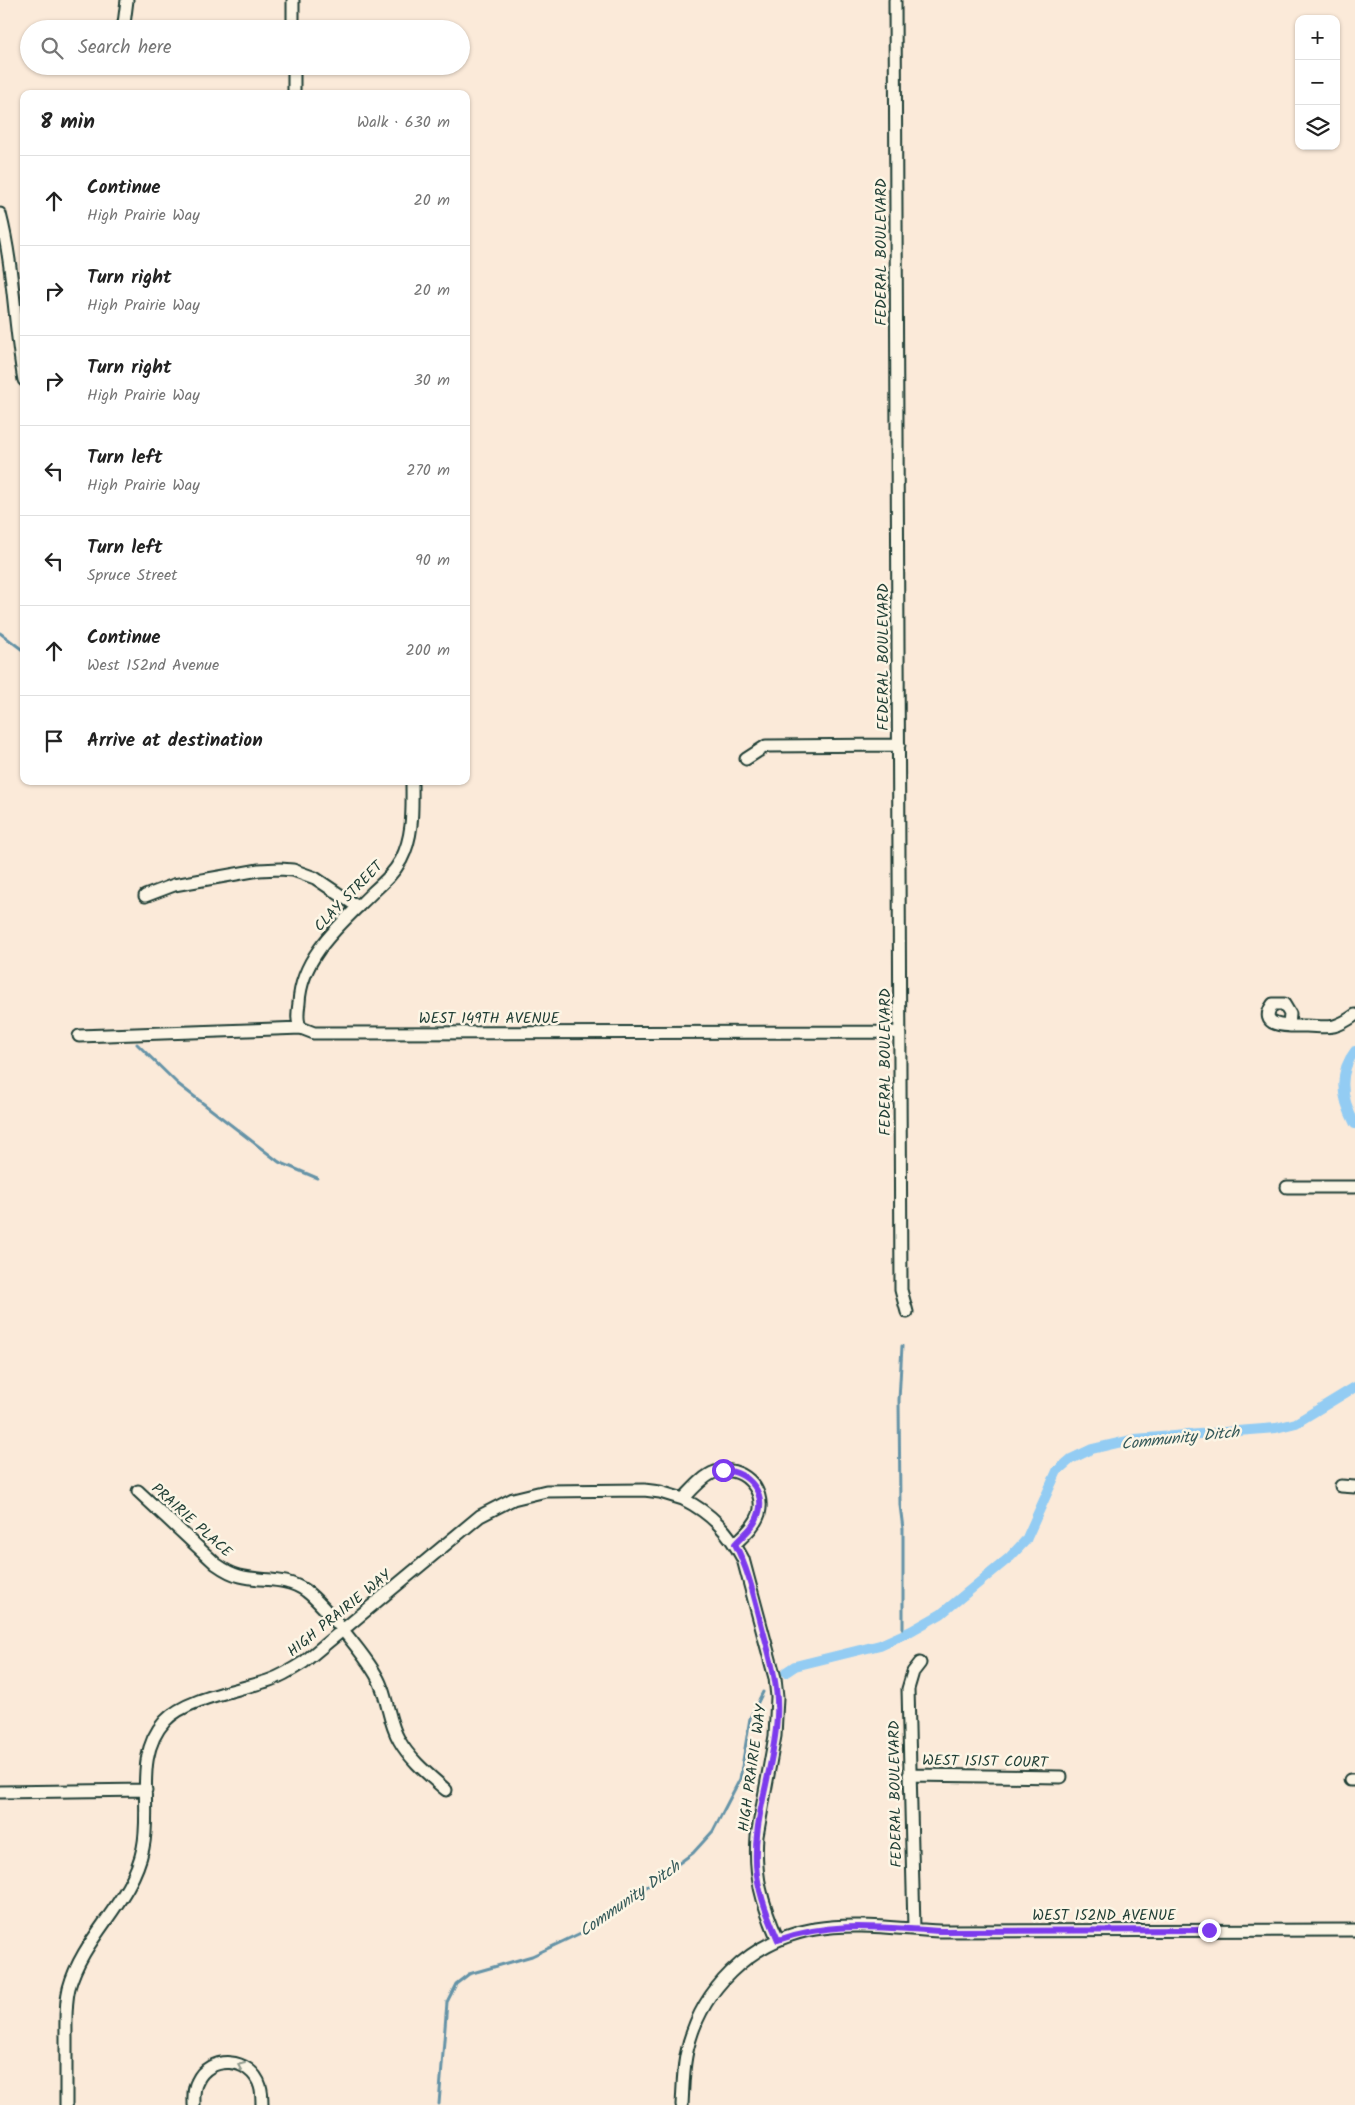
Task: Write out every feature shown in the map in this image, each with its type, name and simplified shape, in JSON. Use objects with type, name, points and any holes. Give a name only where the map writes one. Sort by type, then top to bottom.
[{"type":"street","points":[[124,20],[127,0]]},
{"type":"street","points":[[293,0],[293,20]]},
{"type":"street","name":"FEDERAL BOULEVARD","points":[[895,0],[901,1290],[907,1312]]},
{"type":"street","points":[[294,75],[294,90]]},
{"type":"street","points":[[0,214],[8,254],[16,340],[20,360]]},
{"type":"street","points":[[746,759],[766,746],[899,745]]},
{"type":"street","name":"CLAY STREET","points":[[301,1028],[298,1020],[299,997],[305,971],[315,954],[326,940],[385,881],[402,858],[410,831],[412,785]]},
{"type":"street","points":[[145,896],[174,885],[259,870],[280,869],[293,870],[315,878],[358,907]]},
{"type":"street","points":[[1289,1026],[1332,1027],[1346,1022],[1355,1015]]},
{"type":"street","name":"WEST 149TH AVENUE","points":[[79,1036],[301,1028],[314,1033],[900,1032]]},
{"type":"street","points":[[1287,1187],[1355,1187]]},
{"type":"street","points":[[683,1499],[714,1472],[733,1471],[750,1479],[759,1494],[759,1513],[756,1522],[735,1544]]},
{"type":"street","points":[[1341,1486],[1355,1487]]},
{"type":"street","name":"HIGH PRAIRIE WAY","points":[[66,2105],[66,2007],[68,1990],[82,1956],[124,1896],[136,1871],[144,1847],[147,1754],[158,1729],[172,1715],[188,1705],[272,1679],[290,1671],[342,1631],[480,1516],[513,1499],[546,1491],[644,1490],[660,1492],[683,1499],[710,1515],[722,1526],[735,1544],[748,1574],[775,1678],[777,1697],[775,1736],[757,1836],[756,1855],[761,1896],[778,1940]]},
{"type":"street","name":"PRAIRIE PLACE","points":[[138,1491],[216,1564],[239,1576],[272,1579],[295,1585],[314,1598],[371,1667],[379,1681],[392,1725],[406,1751],[446,1790]]},
{"type":"street","name":"FEDERAL BOULEVARD","points":[[914,1928],[908,1689],[913,1672],[920,1663]]},
{"type":"street","name":"WEST 151ST COURT","points":[[909,1775],[1061,1777]]},
{"type":"street","points":[[0,1792],[146,1790]]},
{"type":"street","name":"WEST 152ND AVENUE","points":[[682,2105],[686,2056],[691,2034],[708,2000],[719,1984],[747,1957],[778,1940],[815,1929],[914,1928],[940,1931],[1355,1930]]},
{"type":"street","points":[[194,2105],[194,2091],[202,2074],[209,2067],[226,2062],[243,2065],[256,2077],[260,2086],[262,2105]]},
{"type":"waterway","points":[[0,633],[20,648]]},
{"type":"waterway","points":[[137,1044],[178,1084],[279,1162],[317,1178]]},
{"type":"waterway","name":"Community Ditch","points":[[1355,1051],[1349,1060],[1343,1087],[1347,1106],[1355,1124]]},
{"type":"waterway","points":[[902,1346],[899,1400],[900,1505],[903,1529],[903,1635]]},
{"type":"waterway","name":"Community Ditch","points":[[786,1672],[795,1666],[880,1645],[911,1631],[941,1614],[1010,1557],[1026,1540],[1057,1471],[1071,1459],[1092,1449],[1135,1439],[1276,1428],[1296,1423],[1355,1387]]},
{"type":"waterway","name":"Community Ditch","points":[[439,2104],[447,2002],[456,1984],[469,1974],[532,1956],[587,1930],[693,1853],[713,1831],[740,1779],[750,1718],[763,1692]]},
{"type":"route","points":[[723,1470],[733,1471],[750,1479],[759,1494],[759,1513],[756,1522],[735,1544],[748,1574],[775,1678],[777,1697],[775,1736],[757,1836],[756,1855],[761,1896],[778,1940],[815,1929],[839,1927],[898,1927],[940,1931],[1209,1930]]}]
